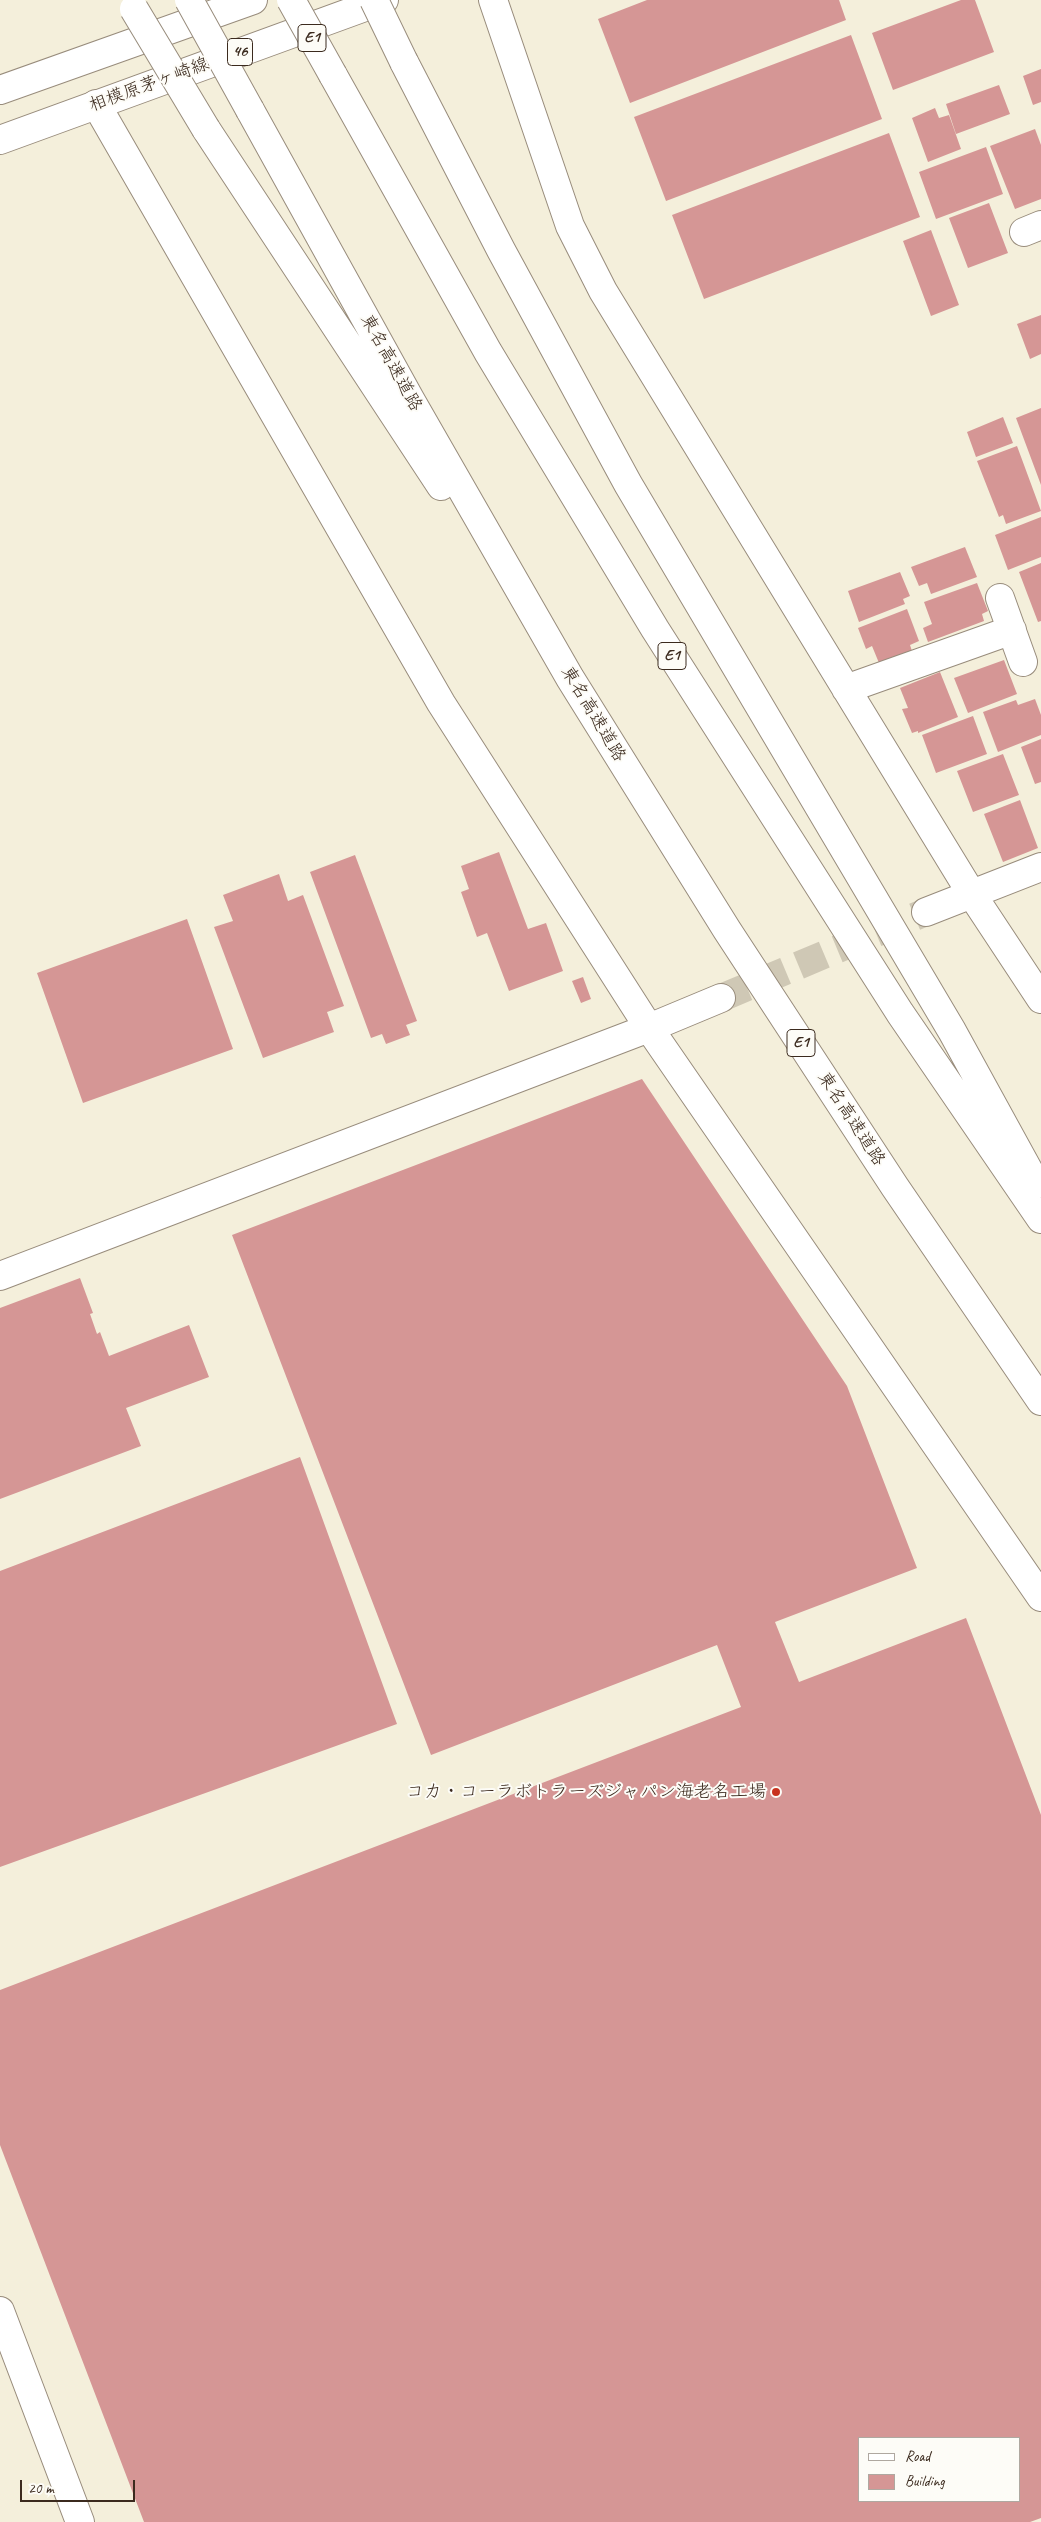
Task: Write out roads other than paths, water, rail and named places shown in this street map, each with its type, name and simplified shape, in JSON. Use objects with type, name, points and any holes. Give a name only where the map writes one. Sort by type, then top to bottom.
[{"type":"main road","name":"東名高速道路","points":[[189,0],[410,399],[570,678],[727,930],[896,1187],[1041,1401]]},
{"type":"main road","points":[[0,90],[252,0]]},
{"type":"main road","name":"E1","points":[[291,0],[488,352],[655,629],[900,1013],[1041,1219]]},
{"type":"main road","points":[[374,0],[501,250],[628,484],[947,1023],[1041,1193]]},
{"type":"main road","points":[[379,0],[404,62]]},
{"type":"main road","name":"相模原茅ヶ崎線","points":[[0,140],[384,0]]},
{"type":"main road","points":[[493,0],[570,226],[603,291],[971,893],[1041,998]]},
{"type":"main road","points":[[131,4],[206,129],[365,373],[570,678]]},
{"type":"main road","points":[[96,104],[441,703],[648,1028],[1041,1597]]},
{"type":"main road","points":[[1000,598],[1023,662]]},
{"type":"main road","points":[[846,689],[1012,630]]},
{"type":"main road","points":[[926,912],[1041,867]]},
{"type":"main road","points":[[0,1276],[648,1028],[721,998]]},
{"type":"main road","points":[[0,2312],[80,2522]]},
{"type":"tunnel","points":[[721,998],[926,912]]},
{"type":"place","name":"コカ・コーラボトラーズジャパン海老名工場","points":[[776,1792]]}]
